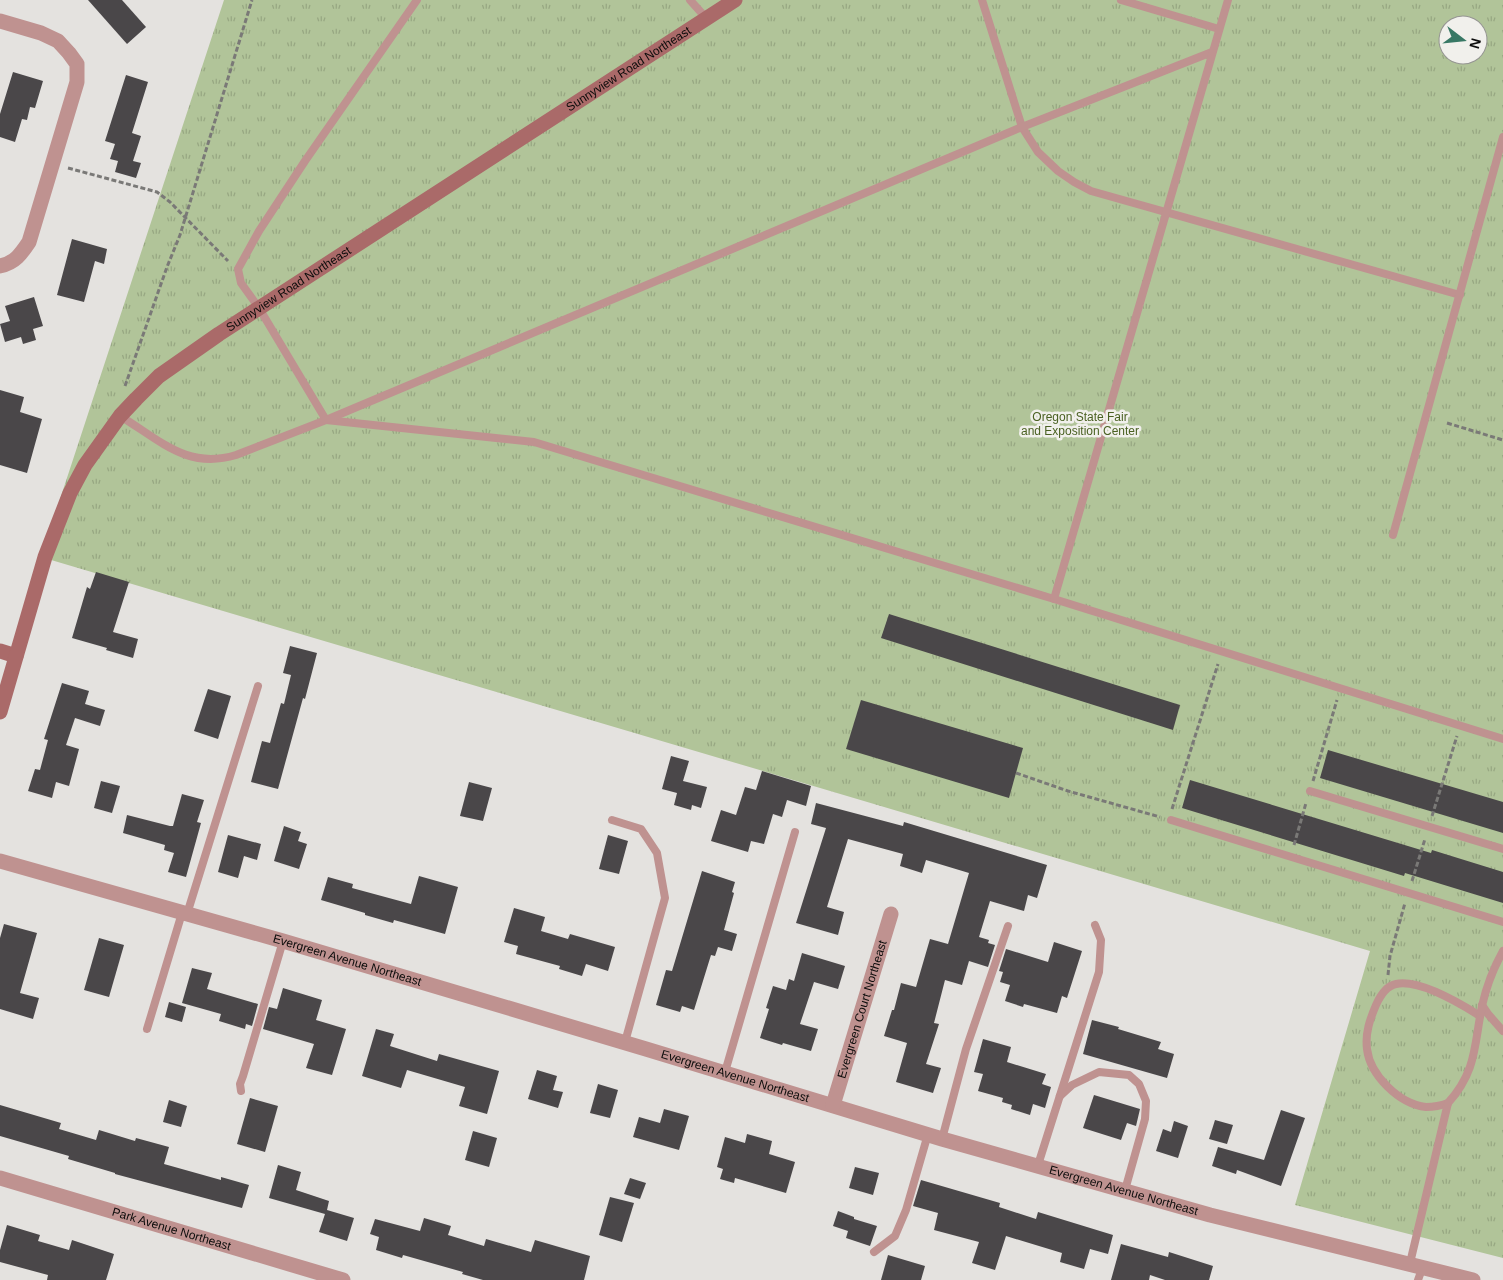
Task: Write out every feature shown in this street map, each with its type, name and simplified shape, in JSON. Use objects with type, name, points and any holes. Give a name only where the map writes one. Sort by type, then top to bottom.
[{"type":"main road","name":"Sunnyview Road Northeast","points":[[0,712],[45,557],[70,493],[85,465],[120,416],[159,376],[259,308],[735,0]]},
{"type":"main road","points":[[0,651],[16,656]]},
{"type":"street","points":[[0,21],[41,33],[58,41],[78,64],[77,82],[29,242],[19,257],[8,264],[0,266]]},
{"type":"street","name":"Evergreen Avenue Northeast","points":[[0,861],[283,941],[725,1072],[935,1137],[1210,1215],[1417,1270],[1473,1280]]},
{"type":"street","name":"Evergreen Court Northeast","points":[[833,1105],[891,914]]},
{"type":"street","name":"Park Avenue Northeast","points":[[0,1178],[343,1280]]},
{"type":"lane","points":[[326,420],[259,308],[241,283],[238,269],[259,231],[305,161],[417,0]]},
{"type":"lane","points":[[690,0],[707,19]]},
{"type":"lane","points":[[982,0],[1022,127],[1038,152],[1058,171],[1074,182],[1091,191],[1460,295]]},
{"type":"lane","points":[[1121,0],[1219,29]]},
{"type":"lane","points":[[1054,599],[1228,0]]},
{"type":"lane","points":[[120,416],[174,450],[190,457],[222,460],[326,420],[1022,127],[1212,52]]},
{"type":"lane","points":[[1393,535],[1503,138]]},
{"type":"lane","points":[[326,420],[534,442],[1054,599],[1503,739]]},
{"type":"lane","points":[[148,1029],[258,686]]},
{"type":"lane","points":[[1310,791],[1503,849]]},
{"type":"lane","points":[[612,820],[641,829],[657,853],[665,898],[625,1042]]},
{"type":"lane","points":[[1170,820],[1503,922]]},
{"type":"lane","points":[[725,1072],[795,832]]},
{"type":"lane","points":[[1038,1166],[1099,972],[1100,940],[1095,925]]},
{"type":"lane","points":[[874,1252],[895,1236],[906,1210],[935,1137],[1008,926]]},
{"type":"lane","points":[[241,1091],[242,1076],[283,941]]},
{"type":"lane","points":[[1417,1270],[1448,1104],[1459,1092],[1469,1071],[1477,1043],[1482,1005],[1498,958],[1503,951]]},
{"type":"lane","points":[[1448,1104],[1437,1107],[1424,1106],[1409,1102],[1390,1089],[1373,1069],[1367,1050],[1366,1033],[1370,1018],[1387,988],[1398,984],[1419,986],[1460,1004],[1480,1016]]},
{"type":"lane","points":[[1482,1005],[1503,1031]]},
{"type":"lane","points":[[1059,1097],[1072,1086],[1099,1072],[1129,1075],[1139,1084],[1146,1101],[1145,1119],[1125,1190]]},
{"type":"path","points":[[120,416],[122,395],[128,374],[185,217],[252,0]]},
{"type":"path","points":[[53,164],[157,192],[185,217],[225,260],[239,265]]},
{"type":"path","points":[[1447,423],[1503,440]]},
{"type":"path","points":[[1016,773],[1068,791],[1170,820],[1172,804],[1217,663],[1226,666]]},
{"type":"path","points":[[1328,697],[1346,702]]},
{"type":"path","points":[[1448,733],[1466,738]]},
{"type":"path","points":[[1387,988],[1390,956],[1457,736]]},
{"type":"green space","name":"Oregon State Fair and Exposition Center","points":[[224,0],[1503,0],[1503,1258],[1295,1205],[1370,951],[41,557]]},
{"type":"building","points":[[88,0],[122,0],[146,27],[127,44]]},
{"type":"building","points":[[13,72],[43,81],[35,108],[30,107],[27,120],[22,119],[15,142],[0,137],[0,114]]},
{"type":"building","points":[[126,75],[148,82],[132,133],[141,136],[133,161],[141,163],[136,178],[115,172],[118,161],[110,159],[115,144],[105,141]]},
{"type":"building","points":[[72,239],[107,249],[104,264],[95,261],[84,302],[57,295]]},
{"type":"building","points":[[34,297],[43,326],[33,329],[36,340],[23,344],[21,337],[5,342],[0,324],[10,321],[5,306]]},
{"type":"building","points":[[0,390],[24,397],[20,412],[42,419],[27,473],[0,465]]},
{"type":"building","points":[[96,572],[129,582],[113,632],[138,639],[133,658],[72,638],[87,587],[90,589]]},
{"type":"building","points":[[889,614],[1180,705],[1173,730],[881,638]]},
{"type":"building","points":[[290,646],[317,653],[278,789],[251,782],[262,741],[270,743],[281,703],[284,704],[291,675],[283,673]]},
{"type":"building","points":[[62,683],[89,691],[85,704],[105,710],[100,726],[75,718],[66,745],[79,749],[69,786],[56,782],[52,798],[28,791],[35,769],[40,770],[48,740],[44,739]]},
{"type":"building","points":[[208,689],[231,696],[218,739],[194,731]]},
{"type":"building","points":[[861,700],[1023,748],[1009,798],[846,749]]},
{"type":"building","points":[[1328,750],[1503,802],[1503,833],[1320,778]]},
{"type":"building","points":[[671,756],[689,761],[683,781],[707,787],[701,808],[692,805],[691,810],[674,805],[677,793],[662,789]]},
{"type":"building","points":[[762,771],[811,786],[806,806],[787,800],[782,817],[773,814],[764,844],[751,841],[748,852],[711,841],[721,810],[736,815],[745,787],[756,790]]},
{"type":"building","points":[[1190,780],[1431,853],[1432,850],[1503,872],[1503,903],[1405,873],[1404,876],[1182,808]]},
{"type":"building","points":[[101,781],[120,786],[112,813],[94,808]]},
{"type":"building","points":[[469,782],[492,788],[483,821],[460,816]]},
{"type":"building","points":[[182,794],[204,800],[197,822],[201,823],[186,877],[168,872],[174,853],[164,850],[165,845],[123,833],[127,815],[173,826]]},
{"type":"building","points":[[816,803],[903,826],[904,822],[1047,865],[1037,898],[1028,895],[1024,911],[990,901],[979,937],[989,940],[988,943],[995,945],[988,967],[969,961],[962,985],[945,980],[934,1023],[939,1024],[926,1064],[941,1068],[933,1093],[896,1082],[907,1043],[884,1036],[892,1010],[894,1010],[901,983],[916,987],[930,939],[948,944],[969,873],[926,860],[922,873],[900,866],[903,854],[848,839],[827,907],[844,912],[838,935],[796,923],[826,828],[811,824]]},
{"type":"building","points":[[284,826],[301,832],[298,841],[307,844],[299,869],[274,861]]},
{"type":"building","points":[[228,835],[261,844],[257,860],[244,856],[238,878],[218,872]]},
{"type":"building","points":[[608,835],[628,841],[619,874],[599,869]]},
{"type":"building","points":[[702,871],[735,882],[724,930],[737,934],[732,951],[718,947],[715,956],[711,955],[694,1010],[682,1006],[680,1012],[656,1005],[666,970],[672,971]]},
{"type":"building","points":[[419,876],[458,887],[445,934],[394,920],[393,923],[321,900],[328,877],[353,884],[352,888],[411,904]]},
{"type":"building","points":[[514,908],[545,917],[541,931],[568,939],[570,934],[615,947],[608,971],[586,964],[582,976],[559,969],[560,966],[516,954],[518,946],[504,942]]},
{"type":"building","points":[[4,924],[37,933],[20,993],[39,998],[33,1019],[0,1009],[0,938]]},
{"type":"building","points":[[99,938],[124,945],[109,997],[84,990]]},
{"type":"building","points":[[1054,942],[1082,951],[1067,998],[1062,996],[1057,1013],[1024,1004],[1023,1007],[1005,1001],[1010,985],[1000,982],[1003,972],[999,971],[1006,949],[1048,962]]},
{"type":"building","points":[[802,953],[845,966],[838,989],[814,982],[800,1024],[818,1029],[811,1051],[760,1038],[769,1009],[766,1008],[773,986],[786,990],[789,979],[794,981]]},
{"type":"building","points":[[192,968],[212,973],[207,989],[258,1004],[252,1026],[246,1024],[245,1029],[219,1021],[221,1014],[182,1003]]},
{"type":"building","points":[[283,988],[322,1000],[316,1020],[346,1029],[332,1075],[306,1068],[314,1044],[263,1029],[269,1007],[277,1009]]},
{"type":"building","points":[[169,1002],[186,1007],[182,1022],[165,1017]]},
{"type":"building","points":[[1092,1020],[1119,1027],[1118,1029],[1161,1042],[1158,1049],[1174,1054],[1167,1078],[1083,1054]]},
{"type":"building","points":[[376,1029],[394,1034],[390,1046],[437,1061],[439,1054],[499,1071],[487,1114],[459,1106],[465,1087],[407,1070],[401,1088],[362,1076]]},
{"type":"building","points":[[983,1039],[1011,1047],[1007,1062],[1046,1074],[1042,1084],[1051,1087],[1045,1108],[1033,1104],[1030,1115],[1011,1109],[1012,1105],[1002,1102],[1003,1098],[978,1091],[983,1074],[974,1072]]},
{"type":"building","points":[[537,1070],[557,1076],[553,1090],[563,1092],[558,1108],[528,1099]]},
{"type":"building","points":[[598,1084],[618,1090],[610,1118],[590,1113]]},
{"type":"building","points":[[1094,1095],[1140,1109],[1136,1126],[1127,1123],[1121,1140],[1083,1128]]},
{"type":"building","points":[[250,1098],[278,1106],[265,1152],[237,1144]]},
{"type":"building","points":[[169,1100],[187,1106],[181,1127],[163,1122]]},
{"type":"building","points":[[0,1105],[61,1123],[59,1129],[96,1140],[99,1130],[135,1141],[136,1138],[169,1147],[164,1164],[221,1180],[221,1177],[249,1185],[242,1208],[115,1174],[68,1159],[69,1156],[0,1136]]},
{"type":"building","points":[[664,1109],[689,1116],[679,1150],[633,1137],[639,1117],[660,1123]]},
{"type":"building","points":[[1281,1110],[1305,1118],[1281,1186],[1237,1170],[1236,1174],[1212,1166],[1218,1147],[1264,1160]]},
{"type":"building","points":[[1215,1120],[1233,1125],[1227,1144],[1209,1139]]},
{"type":"building","points":[[1174,1121],[1188,1126],[1178,1158],[1156,1151],[1163,1129],[1171,1132]]},
{"type":"building","points":[[473,1131],[497,1138],[489,1167],[465,1160]]},
{"type":"building","points":[[747,1134],[772,1141],[769,1154],[795,1162],[786,1193],[735,1178],[734,1183],[720,1179],[723,1169],[717,1167],[725,1137],[745,1143]]},
{"type":"building","points":[[278,1165],[301,1172],[296,1190],[329,1201],[327,1210],[354,1218],[347,1241],[319,1232],[325,1214],[269,1198]]},
{"type":"building","points":[[855,1167],[879,1173],[873,1195],[849,1188]]},
{"type":"building","points":[[630,1178],[646,1183],[640,1199],[624,1194]]},
{"type":"building","points":[[921,1180],[1000,1203],[999,1207],[1036,1219],[1038,1212],[1113,1235],[1108,1254],[1090,1249],[1084,1269],[1060,1262],[1062,1253],[1006,1236],[995,1270],[972,1263],[979,1242],[934,1230],[938,1213],[913,1206]]},
{"type":"building","points":[[610,1197],[634,1203],[622,1242],[599,1235]]},
{"type":"building","points":[[838,1211],[854,1217],[854,1219],[877,1226],[870,1246],[846,1238],[848,1231],[833,1226]]},
{"type":"building","points":[[424,1218],[451,1226],[448,1235],[484,1246],[486,1239],[531,1252],[535,1240],[590,1256],[584,1280],[483,1280],[462,1274],[463,1272],[403,1255],[402,1258],[376,1250],[379,1237],[370,1234],[375,1219],[420,1231]]},
{"type":"building","points":[[7,1225],[40,1235],[38,1241],[69,1250],[72,1240],[114,1254],[106,1280],[47,1280],[48,1275],[0,1262],[0,1250]]},
{"type":"building","points":[[1121,1244],[1168,1257],[1169,1252],[1213,1266],[1209,1280],[1165,1280],[1150,1275],[1149,1280],[1111,1280]]},
{"type":"building","points":[[888,1255],[925,1266],[921,1280],[881,1280]]}]
